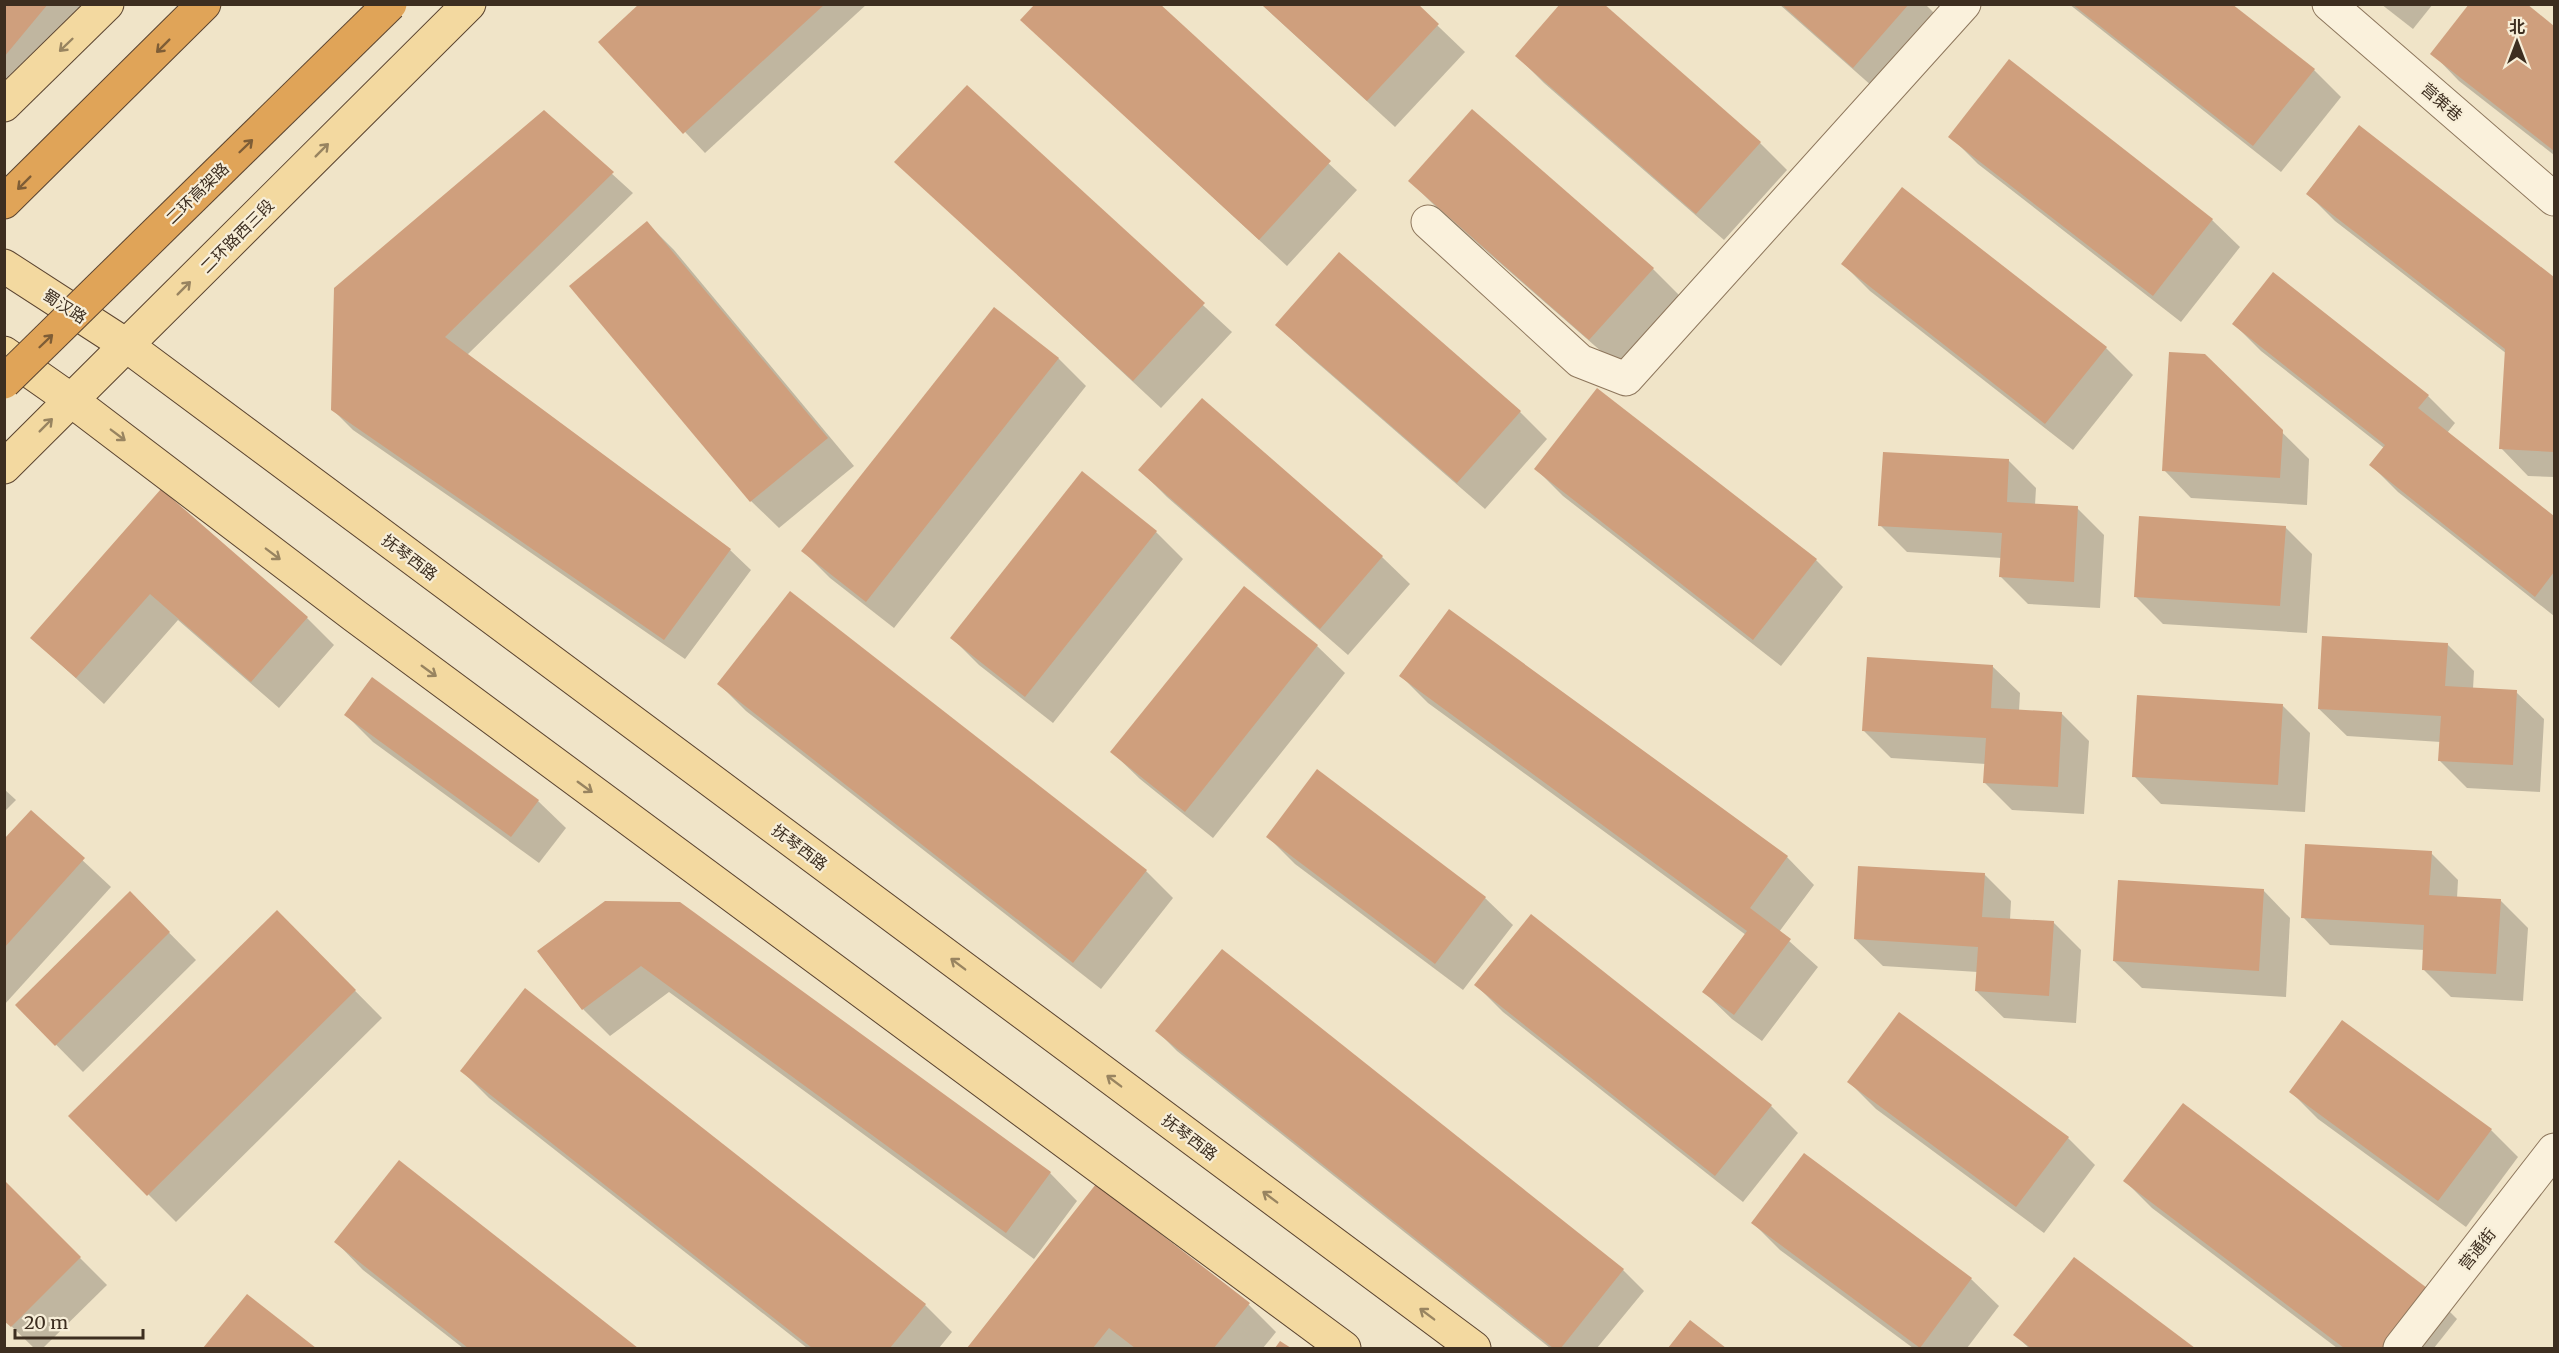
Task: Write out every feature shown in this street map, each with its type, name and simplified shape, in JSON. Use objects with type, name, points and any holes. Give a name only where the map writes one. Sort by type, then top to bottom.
[{"type":"highway","points":[[4,202],[204,4]]},
{"type":"highway","name":"二环高架路","points":[[4,382],[390,4]]},
{"type":"main road","points":[[4,105],[107,4]]},
{"type":"main road","name":"二环路西三段","points":[[4,467],[469,4]]},
{"type":"main road","name":"蜀汉路","points":[[4,266],[126,345]]},
{"type":"main road","name":"抚琴西路","points":[[126,345],[1474,1348]]},
{"type":"main road","points":[[4,353],[71,400],[364,624],[1344,1348]]},
{"type":"street","points":[[1428,222],[1580,361],[1626,379],[1964,4]]},
{"type":"street","name":"营策巷","points":[[2329,4],[2554,199]]},
{"type":"street","name":"营通街","points":[[2400,1348],[2554,1150]]},
{"type":"building","points":[[4,4],[48,4],[4,57]]},
{"type":"building","points":[[639,4],[825,4],[683,134],[598,42]]},
{"type":"building","points":[[1035,4],[1160,4],[1331,161],[1259,240],[1020,20]]},
{"type":"building","points":[[1261,4],[1418,4],[1439,24],[1367,101]]},
{"type":"building","points":[[1560,4],[1604,4],[1761,142],[1696,214],[1515,56]]},
{"type":"building","points":[[1781,4],[1909,4],[1853,68]]},
{"type":"building","points":[[2072,4],[2232,4],[2315,69],[2253,146]]},
{"type":"building","points":[[2469,4],[2527,4],[2554,26],[2554,151],[2430,54]]},
{"type":"building","points":[[2009,59],[2213,219],[2153,296],[1948,137]]},
{"type":"building","points":[[967,85],[1205,303],[1133,381],[894,162]]},
{"type":"building","points":[[1472,109],[1654,268],[1589,340],[1408,181]]},
{"type":"building","points":[[544,110],[614,172],[445,337],[731,549],[664,640],[331,410],[334,288]]},
{"type":"building","points":[[2359,125],[2554,277],[2554,452],[2499,449],[2505,349],[2306,194]]},
{"type":"building","points":[[1902,187],[2107,347],[2045,424],[1841,264]]},
{"type":"building","points":[[647,221],[828,438],[750,502],[569,286]]},
{"type":"building","points":[[1339,252],[1521,411],[1457,483],[1275,325]]},
{"type":"building","points":[[2273,272],[2429,395],[2418,408],[2554,516],[2554,572],[2535,597],[2369,465],[2385,445],[2232,324]]},
{"type":"building","points":[[994,307],[1059,358],[866,602],[801,551]]},
{"type":"building","points":[[2169,352],[2205,354],[2283,430],[2280,478],[2162,471]]},
{"type":"building","points":[[1597,388],[1817,559],[1753,640],[1534,469]]},
{"type":"building","points":[[1202,398],[1383,556],[1320,629],[1138,470]]},
{"type":"building","points":[[1883,452],[2009,459],[2007,502],[2078,506],[2074,582],[1999,577],[2002,533],[1878,526]]},
{"type":"building","points":[[1082,471],[1157,531],[1025,697],[950,638]]},
{"type":"building","points":[[161,489],[308,617],[251,682],[150,594],[76,678],[30,638]]},
{"type":"building","points":[[2139,516],[2286,526],[2280,606],[2134,597]]},
{"type":"building","points":[[1244,586],[1318,645],[1185,812],[1110,752]]},
{"type":"building","points":[[790,591],[1147,870],[1073,963],[717,684]]},
{"type":"building","points":[[1449,609],[1788,856],[1750,908],[1791,939],[1734,1015],[1702,992],[1747,931],[1399,676]]},
{"type":"building","points":[[2322,636],[2448,643],[2445,686],[2517,690],[2513,765],[2438,761],[2441,716],[2318,709]]},
{"type":"building","points":[[1867,657],[1993,665],[1991,708],[2062,712],[2058,787],[1983,783],[1986,738],[1862,731]]},
{"type":"building","points":[[372,677],[539,800],[511,837],[344,715]]},
{"type":"building","points":[[2137,695],[2283,704],[2278,785],[2132,777]]},
{"type":"building","points":[[1317,769],[1486,897],[1435,964],[1266,837]]},
{"type":"building","points":[[31,810],[85,858],[4,948],[4,839]]},
{"type":"building","points":[[2305,844],[2432,851],[2429,895],[2501,899],[2496,974],[2422,970],[2424,925],[2301,918]]},
{"type":"building","points":[[1858,866],[1985,873],[1982,917],[2054,921],[2049,996],[1975,991],[1978,947],[1854,939]]},
{"type":"building","points":[[2118,880],[2264,889],[2259,971],[2113,961]]},
{"type":"building","points":[[130,891],[170,932],[55,1046],[15,1005]]},
{"type":"building","points":[[605,901],[680,902],[1051,1172],[1006,1233],[641,966],[582,1010],[537,951]]},
{"type":"building","points":[[277,910],[356,990],[147,1196],[68,1116]]},
{"type":"building","points":[[1531,914],[1772,1105],[1715,1176],[1474,985]]},
{"type":"building","points":[[1222,949],[1624,1269],[1561,1348],[1553,1348],[1155,1031]]},
{"type":"building","points":[[525,988],[926,1304],[890,1348],[812,1348],[460,1071]]},
{"type":"building","points":[[1899,1012],[2069,1137],[2016,1207],[1847,1082]]},
{"type":"building","points":[[2342,1020],[2492,1129],[2438,1201],[2289,1092]]},
{"type":"building","points":[[2183,1103],[2431,1291],[2386,1348],[2344,1348],[2123,1181]]},
{"type":"building","points":[[1804,1153],[1972,1278],[1920,1348],[1751,1223]]},
{"type":"building","points":[[399,1160],[638,1348],[468,1348],[334,1242]]},
{"type":"building","points":[[4,1180],[81,1257],[11,1327],[4,1321]]},
{"type":"building","points":[[1096,1184],[1250,1303],[1214,1348],[1135,1348],[1109,1328],[1093,1348],[967,1348]]},
{"type":"building","points":[[2074,1257],[2195,1348],[2031,1348],[2013,1335]]},
{"type":"building","points":[[247,1294],[316,1348],[203,1348]]},
{"type":"building","points":[[1690,1320],[1726,1348],[1668,1348]]},
{"type":"building","points":[[1280,1341],[1291,1348],[1275,1348]]}]
